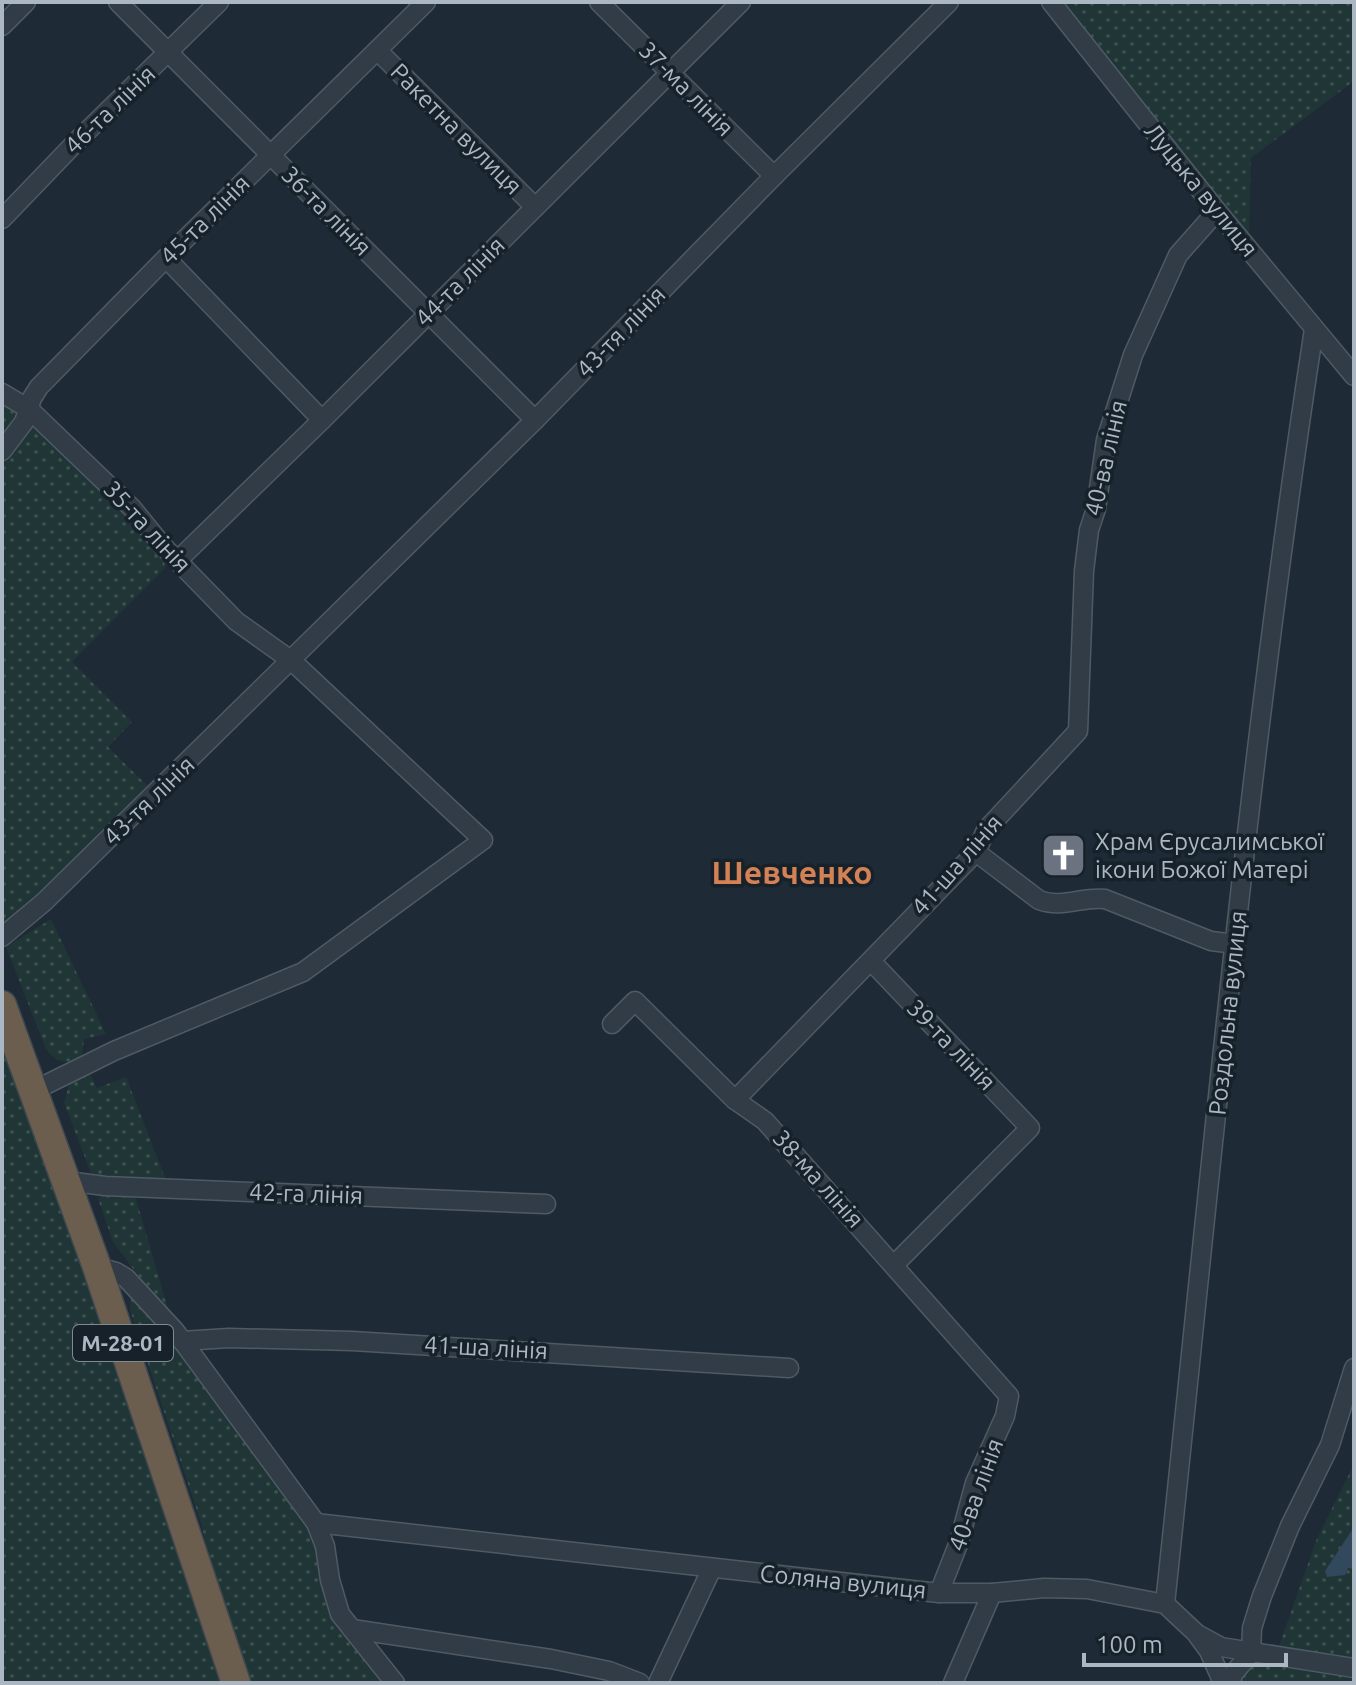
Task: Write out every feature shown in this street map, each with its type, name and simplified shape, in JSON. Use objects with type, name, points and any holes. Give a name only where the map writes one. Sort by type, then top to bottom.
[{"type":"highway","name":"М-28-01","points":[[2,1005],[97,1267],[236,1683]]},
{"type":"street","points":[[2,26],[26,2]]},
{"type":"street","name":"36-та лінія","points":[[118,2],[535,420]]},
{"type":"street","name":"46-та лінія","points":[[2,219],[219,2]]},
{"type":"street","name":"45-та лінія","points":[[2,451],[24,422],[39,387],[426,2]]},
{"type":"street","name":"37-ма лінія","points":[[599,2],[774,176]]},
{"type":"street","name":"44-та лінія","points":[[178,560],[741,2]]},
{"type":"street","name":"43-тя лінія","points":[[2,937],[44,902],[292,661],[949,2]]},
{"type":"street","name":"Луцька вулиця","points":[[1051,2],[1217,211],[1354,376]]},
{"type":"street","name":"Ракетна вулиця","points":[[378,51],[535,207]]},
{"type":"street","name":"40-ва лінія","points":[[1078,731],[1084,571],[1106,440],[1133,355],[1178,255],[1217,211]]},
{"type":"street","points":[[166,258],[322,420]]},
{"type":"street","name":"Роздольна вулиця","points":[[1165,1604],[1235,944],[1282,538],[1314,329]]},
{"type":"street","name":"35-та лінія","points":[[2,393],[29,409],[132,508],[162,545],[236,621],[292,661]]},
{"type":"street","points":[[35,1090],[106,1054],[303,972],[483,840],[292,661]]},
{"type":"street","name":"41-ша лінія","points":[[735,1100],[976,852],[986,830],[1078,731]]},
{"type":"street","points":[[976,852],[1039,900],[1049,904],[1075,902],[1089,897],[1105,899],[1211,941],[1235,944]]},
{"type":"street","name":"39-та лінія","points":[[871,961],[1030,1128],[894,1265]]},
{"type":"street","name":"38-ма лінія","points":[[612,1024],[635,1001],[735,1100],[765,1121],[1009,1396]]},
{"type":"street","name":"42-га лінія","points":[[67,1181],[105,1186],[546,1204]]},
{"type":"street","points":[[97,1267],[126,1278],[182,1341],[316,1523],[325,1546],[330,1580],[340,1614],[395,1683]]},
{"type":"street","name":"41-ша лінія","points":[[182,1341],[229,1338],[352,1341],[789,1368]]},
{"type":"street","points":[[1231,1683],[1233,1674],[1251,1653],[1252,1628],[1262,1596],[1290,1526],[1330,1445],[1354,1368]]},
{"type":"street","name":"40-ва лінія","points":[[939,1593],[959,1542],[975,1483],[1005,1416],[1009,1396]]},
{"type":"street","name":"Соляна вулиця","points":[[316,1523],[939,1593],[1087,1589],[1165,1604]]},
{"type":"street","points":[[658,1683],[712,1568]]},
{"type":"street","points":[[953,1683],[992,1593]]},
{"type":"street","points":[[1165,1604],[1197,1634],[1209,1651],[1223,1683]]},
{"type":"street","points":[[352,1629],[551,1659],[609,1671],[640,1683]]},
{"type":"street","points":[[1197,1634],[1221,1647],[1354,1668]]},
{"type":"green space","points":[[1064,2],[1353,2],[1354,81],[1251,158],[1249,238]]},
{"type":"green space","points":[[2,393],[162,545],[165,568],[72,662],[132,722],[108,747],[151,789],[22,913],[2,927]]},
{"type":"green space","points":[[51,919],[106,1034],[84,1039],[82,1057],[71,1061],[58,1060],[46,1049],[6,947]]},
{"type":"green space","points":[[2,1037],[156,1477],[221,1683],[2,1683]]},
{"type":"green space","points":[[89,1072],[97,1088],[126,1077],[166,1180],[106,1181],[91,1173],[64,1103],[70,1081]]},
{"type":"green space","points":[[107,1191],[134,1192],[171,1319],[113,1242],[98,1199]]},
{"type":"green space","points":[[131,1298],[140,1300],[312,1534],[338,1625],[385,1683],[249,1683],[215,1579],[201,1523],[130,1310]]},
{"type":"green space","points":[[1354,1464],[1354,1660],[1278,1649],[1316,1541]]},
{"type":"green space","points":[[1253,1660],[1354,1675],[1351,1683],[1237,1683]]},
{"type":"water","points":[[1354,1527],[1354,1569],[1348,1568],[1345,1575],[1327,1577],[1325,1571]]},
{"type":"place","name":"Храм Єрусалимської ікони Божої Матері","points":[[1064,856]]},
{"type":"district","name":"Шевченко","points":[[792,873]]}]
